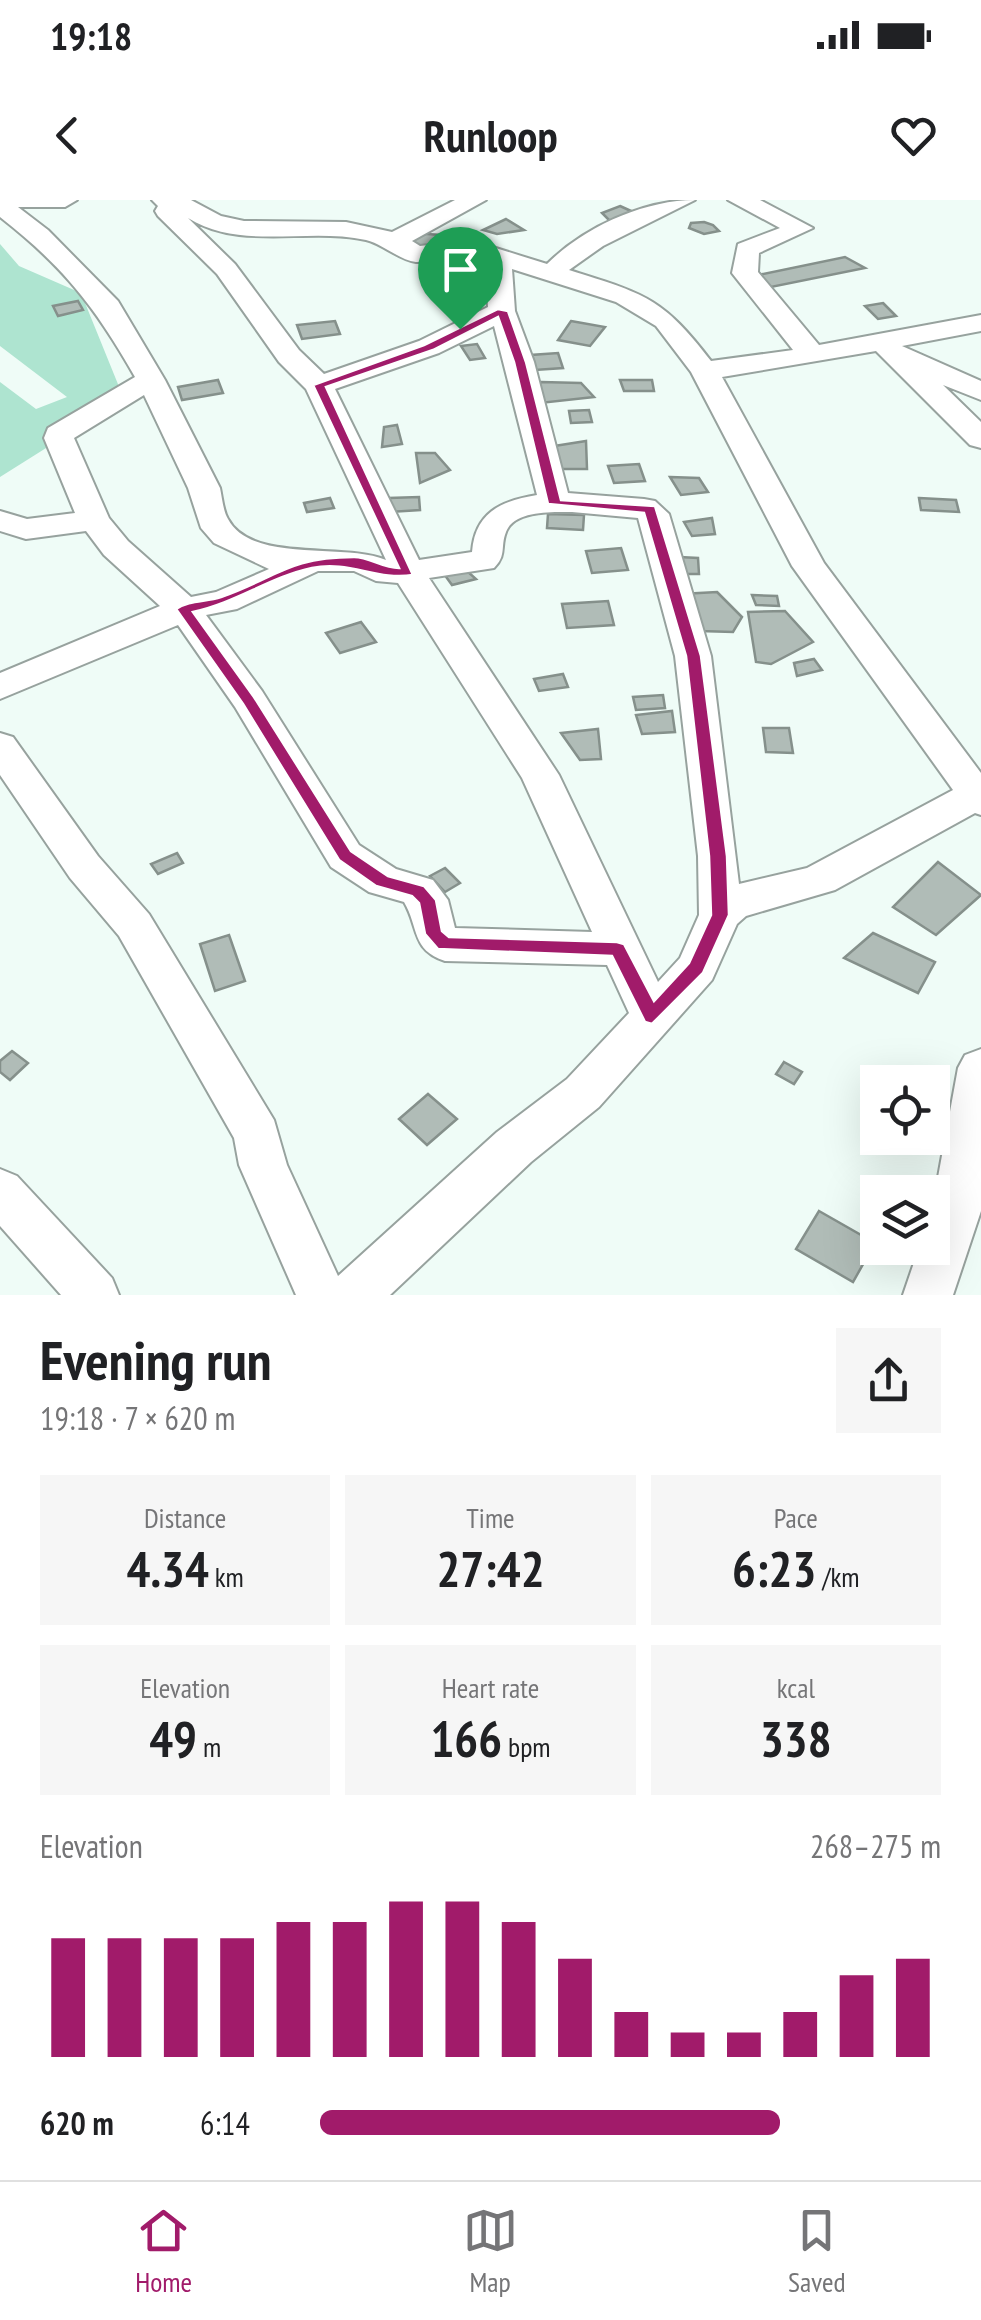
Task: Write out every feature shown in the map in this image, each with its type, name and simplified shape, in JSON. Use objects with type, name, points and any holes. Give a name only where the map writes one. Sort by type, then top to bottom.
[{"type":"street","points":[[7,200],[65,200]]},
{"type":"street","points":[[155,200],[226,269],[289,356],[319,385],[408,572],[540,775],[617,949],[652,1016]]},
{"type":"street","points":[[164,200],[193,207],[222,225],[350,230],[397,239],[416,254],[470,248],[626,296],[666,320],[704,370],[809,566],[978,798],[817,881],[756,892],[733,901],[720,915],[697,968],[583,1093],[514,1147],[354,1295]]},
{"type":"street","points":[[397,239],[474,200]]},
{"type":"street","points":[[550,275],[562,262],[612,233],[683,200]]},
{"type":"street","points":[[740,200],[800,224],[798,230],[747,249],[745,273],[812,355]]},
{"type":"street","points":[[309,229],[329,201]]},
{"type":"street","points":[[0,204],[39,235],[109,307],[151,380],[204,488],[212,521],[225,536],[260,555],[307,564],[360,562],[381,572],[408,572],[482,561],[488,555],[487,531],[492,522],[519,505],[644,508],[653,514],[693,656],[718,856],[720,915]]},
{"type":"street","points":[[498,258],[502,311],[520,362],[555,504]]},
{"type":"street","points":[[319,385],[428,347],[502,311]]},
{"type":"street","points":[[704,370],[888,348],[981,323]]},
{"type":"street","points":[[888,348],[981,391]]},
{"type":"street","points":[[888,348],[981,439]]},
{"type":"street","points":[[151,380],[97,406],[60,433],[94,520],[116,548],[184,609],[248,700],[345,856],[382,881],[418,891],[427,900],[434,934],[445,944],[617,949]]},
{"type":"street","points":[[0,521],[26,528],[94,520]]},
{"type":"street","points":[[0,687],[184,609],[225,600],[307,564]]},
{"type":"street","points":[[0,746],[84,868],[134,925],[257,1134],[263,1165],[322,1295]]},
{"type":"street","points":[[928,1295],[960,1201],[981,1068]]},
{"type":"street","points":[[0,1191],[94,1295]]},
{"type":"green space","points":[[0,244],[19,266],[81,293],[124,399],[0,477],[0,382],[36,409],[67,397],[0,346]]},
{"type":"building","points":[[620,206],[640,215],[622,222],[609,220],[602,213]]},
{"type":"building","points":[[506,219],[524,230],[497,234],[483,230]]},
{"type":"building","points":[[704,222],[719,231],[704,234],[689,228],[691,223]]},
{"type":"building","points":[[413,233],[441,235],[447,243],[411,247]]},
{"type":"building","points":[[845,257],[865,268],[771,287],[758,275]]},
{"type":"building","points":[[78,301],[83,310],[58,316],[53,306]]},
{"type":"building","points":[[883,303],[896,316],[878,319],[865,306]]},
{"type":"building","points":[[335,321],[340,334],[302,339],[297,325]]},
{"type":"building","points":[[571,321],[605,327],[590,346],[558,340]]},
{"type":"building","points":[[477,344],[485,358],[470,360],[461,346]]},
{"type":"building","points":[[558,353],[563,368],[535,370],[531,355]]},
{"type":"building","points":[[218,380],[223,393],[182,400],[178,387]]},
{"type":"building","points":[[620,380],[652,380],[654,391],[624,391]]},
{"type":"building","points":[[541,382],[581,383],[594,397],[540,403],[535,394]]},
{"type":"building","points":[[589,410],[592,422],[571,423],[569,411]]},
{"type":"building","points":[[397,425],[402,444],[382,447],[384,427]]},
{"type":"building","points":[[586,441],[587,469],[557,469],[548,447]]},
{"type":"building","points":[[416,453],[435,453],[450,470],[420,483]]},
{"type":"building","points":[[639,464],[645,481],[614,483],[608,466]]},
{"type":"building","points":[[670,477],[699,478],[708,492],[681,495]]},
{"type":"building","points":[[419,497],[420,510],[390,512],[389,498]]},
{"type":"building","points":[[330,498],[334,508],[307,512],[304,503]]},
{"type":"building","points":[[919,498],[956,500],[959,512],[921,510]]},
{"type":"building","points":[[548,514],[584,515],[583,530],[547,528]]},
{"type":"building","points":[[712,518],[715,534],[692,536],[684,522]]},
{"type":"building","points":[[621,548],[628,570],[592,573],[586,551]]},
{"type":"building","points":[[679,557],[698,558],[699,574],[680,574]]},
{"type":"building","points":[[467,571],[476,579],[452,585],[444,574]]},
{"type":"building","points":[[717,592],[742,617],[733,632],[700,631],[682,594]]},
{"type":"building","points":[[752,595],[777,596],[779,606],[756,605]]},
{"type":"building","points":[[608,601],[614,625],[567,628],[562,604]]},
{"type":"building","points":[[785,611],[813,642],[771,664],[756,662],[748,612]]},
{"type":"building","points":[[361,622],[376,642],[340,653],[326,633]]},
{"type":"building","points":[[814,659],[822,670],[797,676],[794,663]]},
{"type":"building","points":[[563,674],[568,687],[539,691],[534,679]]},
{"type":"building","points":[[663,695],[665,708],[636,710],[633,697]]},
{"type":"building","points":[[672,711],[675,732],[642,734],[636,715]]},
{"type":"building","points":[[763,728],[789,728],[793,753],[766,752]]},
{"type":"building","points":[[598,729],[601,759],[580,760],[561,733]]},
{"type":"building","points":[[177,853],[183,863],[158,874],[151,864]]},
{"type":"building","points":[[938,862],[981,895],[936,935],[893,907]]},
{"type":"building","points":[[445,868],[460,883],[445,892],[430,876]]},
{"type":"building","points":[[873,933],[935,962],[918,993],[844,958]]},
{"type":"building","points":[[229,935],[245,981],[215,991],[200,944]]},
{"type":"building","points":[[12,1051],[28,1063],[10,1080],[0,1072],[0,1061]]},
{"type":"building","points":[[784,1062],[802,1072],[794,1084],[776,1074]]},
{"type":"building","points":[[428,1094],[457,1119],[427,1145],[399,1119]]},
{"type":"building","points":[[819,1211],[860,1234],[863,1265],[853,1282],[796,1249]]},
{"type":"route","points":[[502,311],[520,362],[555,504],[650,509],[693,656],[718,856],[720,915],[697,968],[652,1016],[617,949],[445,944],[434,934],[427,900],[418,891],[382,881],[345,856],[248,700],[184,609],[225,600],[277,574],[314,562],[360,562],[388,574],[408,572],[319,385],[355,376],[428,347],[460,329],[502,311]]}]
